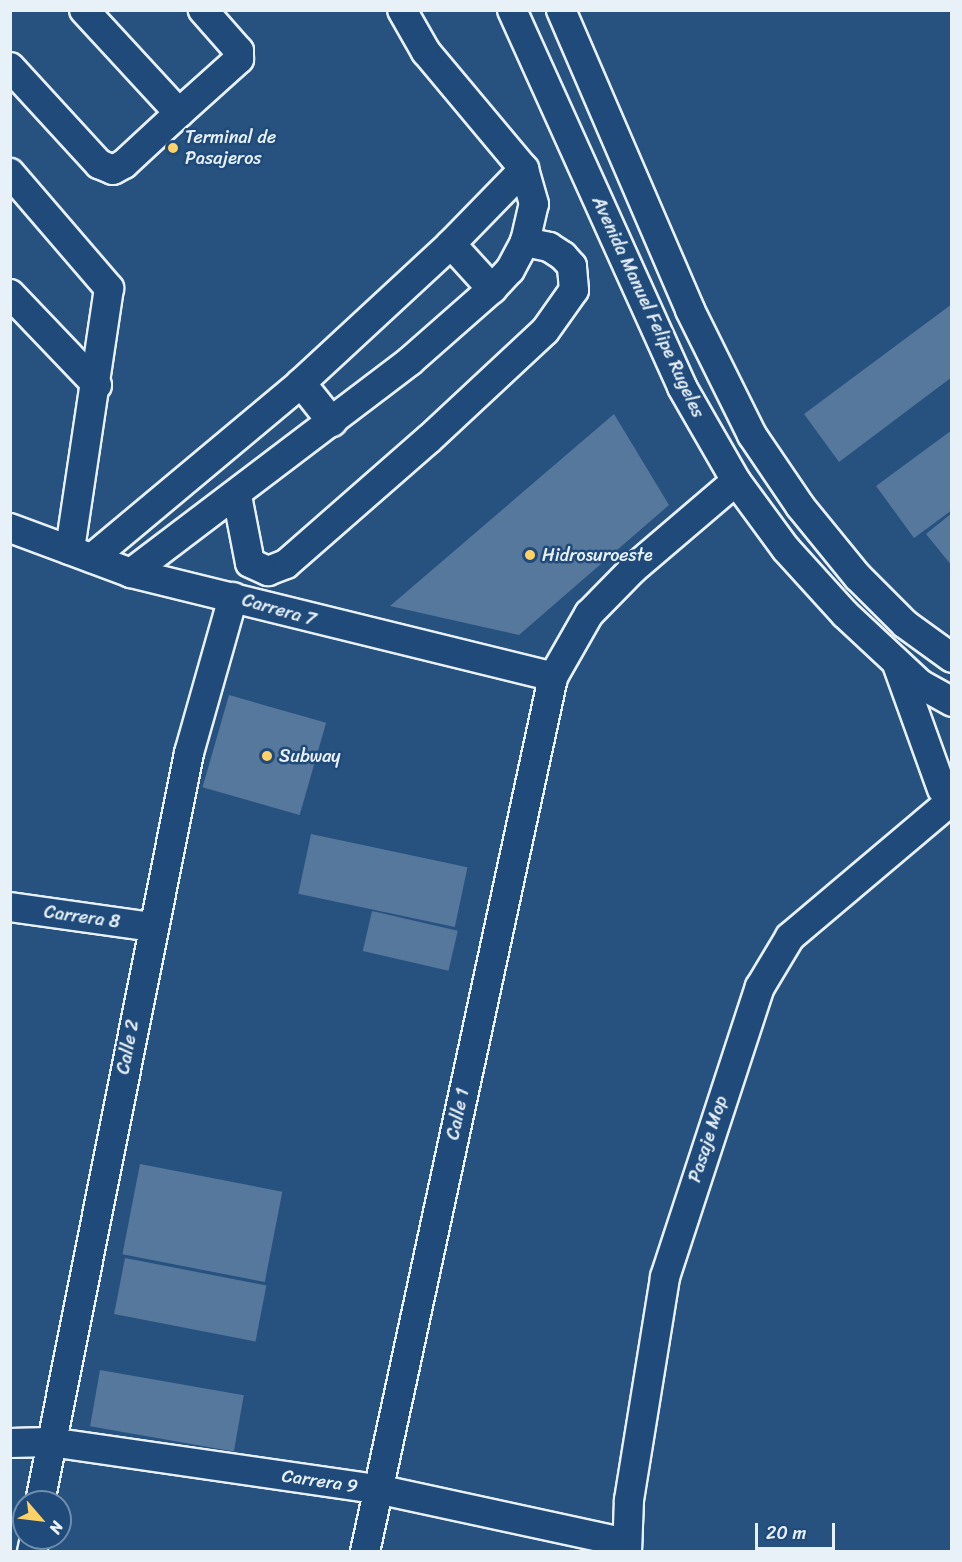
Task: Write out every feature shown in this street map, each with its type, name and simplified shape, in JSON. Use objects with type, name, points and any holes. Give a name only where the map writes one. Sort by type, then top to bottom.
[{"type":"street","points":[[84,10],[179,113]]},
{"type":"street","points":[[10,67],[99,164],[112,170],[238,59],[239,51],[203,10]]},
{"type":"street","points":[[131,573],[237,496],[332,422],[492,289],[510,270],[525,242],[534,204],[524,170],[426,52],[402,10]]},
{"type":"street","name":"Avenida Manuel Felipe Rugeles","points":[[512,10],[682,387],[736,481],[786,549],[897,664],[951,702]]},
{"type":"street","name":"Avenida Manuel Felipe Rugeles","points":[[561,10],[690,310],[752,435],[800,506],[858,577],[905,624],[951,658]]},
{"type":"street","points":[[81,554],[301,383],[451,244],[524,170]]},
{"type":"street","points":[[10,173],[109,288],[81,554]]},
{"type":"street","points":[[237,496],[250,563],[268,571],[285,564],[429,439],[545,331],[574,290],[572,266],[563,256],[549,247],[525,242]]},
{"type":"street","points":[[451,244],[492,289]]},
{"type":"street","points":[[10,294],[97,385]]},
{"type":"street","points":[[301,383],[332,422]]},
{"type":"street","name":"Calle 1","points":[[365,1551],[553,677],[589,614],[633,569],[736,481]]},
{"type":"street","name":"Carrera 7","points":[[10,528],[131,573],[233,597],[315,621],[492,658],[553,677]]},
{"type":"street","name":"Calle 2","points":[[42,1490],[189,753],[233,597]]},
{"type":"street","points":[[897,664],[946,807]]},
{"type":"street","points":[[946,807],[951,756]]},
{"type":"street","name":"Pasaje Mop","points":[[626,1547],[628,1500],[665,1277],[760,987],[790,937],[946,807]]},
{"type":"street","name":"Carrera 8","points":[[10,907],[153,927]]},
{"type":"street","name":"Carrera 9","points":[[10,1443],[50,1442],[377,1489],[626,1547]]},
{"type":"building","points":[[952,304],[952,377],[839,462],[804,414]]},
{"type":"building","name":"Hidrosuroeste","points":[[614,414],[669,505],[519,635],[390,606]]},
{"type":"building","points":[[952,430],[952,510],[914,538],[876,486]]},
{"type":"building","points":[[952,513],[952,566],[926,534]]},
{"type":"building","name":"Subway","points":[[229,695],[326,723],[300,815],[203,787]]},
{"type":"building","points":[[311,834],[468,867],[455,927],[298,894]]},
{"type":"building","points":[[372,911],[458,931],[449,971],[363,951]]},
{"type":"building","points":[[140,1164],[282,1192],[265,1282],[122,1254]]},
{"type":"building","points":[[125,1258],[266,1285],[255,1341],[114,1314]]},
{"type":"building","points":[[100,1370],[244,1395],[234,1451],[90,1426]]},
{"type":"place","name":"Terminal de Pasajeros","points":[[173,148]]},
{"type":"place","name":"Hidrosuroeste","points":[[530,555]]},
{"type":"place","name":"Subway","points":[[267,756]]}]
